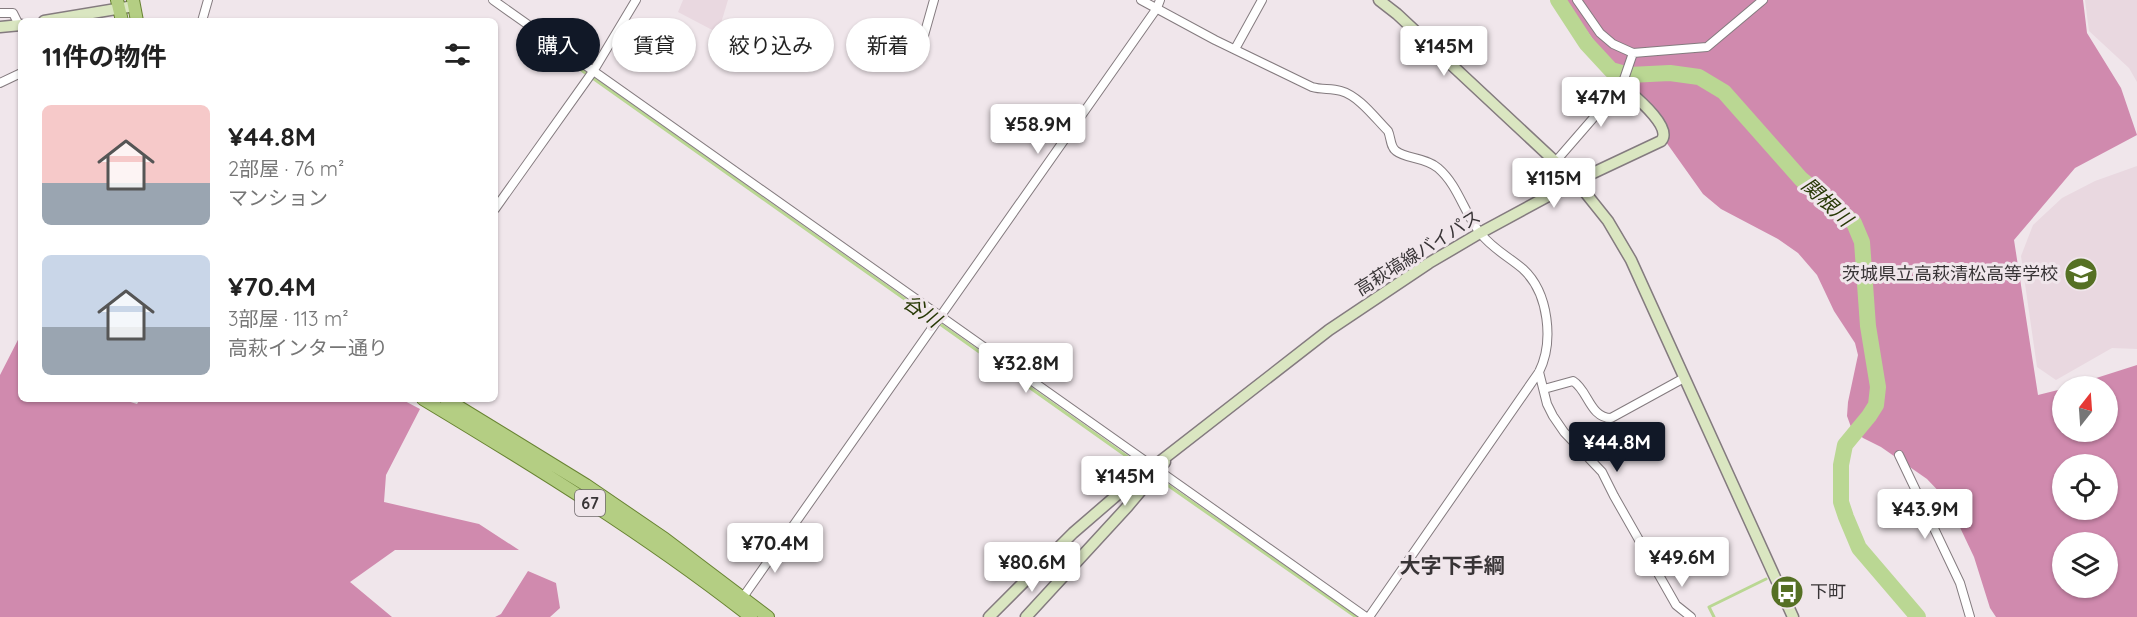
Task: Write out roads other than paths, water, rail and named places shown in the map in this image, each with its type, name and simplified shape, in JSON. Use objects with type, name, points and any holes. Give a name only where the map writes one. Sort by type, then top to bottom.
[{"type":"main road","points":[[1379,0],[1556,161],[1592,199],[1621,242],[1793,617]]},
{"type":"main road","points":[[57,18],[118,4],[134,3],[136,18]]},
{"type":"main road","points":[[0,27],[18,25]]},
{"type":"main road","name":"高萩塙線バイパス","points":[[989,617],[1073,533],[1329,330],[1429,263],[1480,233],[1576,181],[1661,141],[1665,137],[1663,129],[1623,82]]},
{"type":"main road","name":"67","points":[[428,402],[513,453],[740,602],[768,617]]},
{"type":"main road","name":"67","points":[[451,402],[586,485],[665,539],[740,602],[751,617]]},
{"type":"main road","name":"高萩塙線バイパス","points":[[1026,617],[1128,506],[1155,468]]},
{"type":"street","points":[[203,18],[208,0]]},
{"type":"street","points":[[600,60],[636,0]]},
{"type":"street","points":[[929,18],[934,0]]},
{"type":"street","points":[[597,72],[940,317],[1368,617],[1539,372],[1546,350],[1543,303],[1536,284],[1523,269],[1498,251],[1480,233],[1446,177],[1431,163],[1396,151],[1391,145],[1392,138],[1388,130],[1349,95],[1340,91],[1312,87],[1141,0]]},
{"type":"street","points":[[740,602],[1157,8],[1160,0]]},
{"type":"street","points":[[1235,49],[1262,0]]},
{"type":"street","points":[[1577,0],[1600,33],[1633,56],[1707,46],[1763,0]]},
{"type":"street","points":[[494,1],[519,18]]},
{"type":"street","points":[[0,13],[13,13],[18,22]]},
{"type":"street","points":[[1556,161],[1623,82],[1633,56]]},
{"type":"street","points":[[498,204],[593,72]]},
{"type":"street","points":[[0,83],[18,74]]},
{"type":"street","points":[[1539,372],[1553,416],[1564,432],[1602,472],[1676,604],[1691,617]]},
{"type":"street","points":[[1544,389],[1573,381],[1580,385],[1600,416],[1611,418],[1684,378]]},
{"type":"street","points":[[1899,455],[1960,584],[1970,617]]},
{"type":"waterway","name":"関根川","points":[[1558,0],[1586,43],[1611,70],[1629,75],[1670,73],[1699,77],[1724,92],[1801,179],[1854,223],[1862,242],[1868,326],[1878,387],[1876,405],[1845,445],[1841,465],[1841,502],[1859,548],[1918,617]]},
{"type":"waterway","name":"谷川","points":[[584,72],[1146,470]]},
{"type":"waterway","name":"谷川","points":[[1156,477],[1356,617]]},
{"type":"waterway","points":[[1714,617],[1709,607],[1766,579]]},
{"type":"place","name":"茨城県立高萩清松高等学校","points":[[2081,274]]},
{"type":"place","name":"下町","points":[[1787,592]]},
{"type":"district","name":"大字下手綱","points":[[1452,566]]}]
